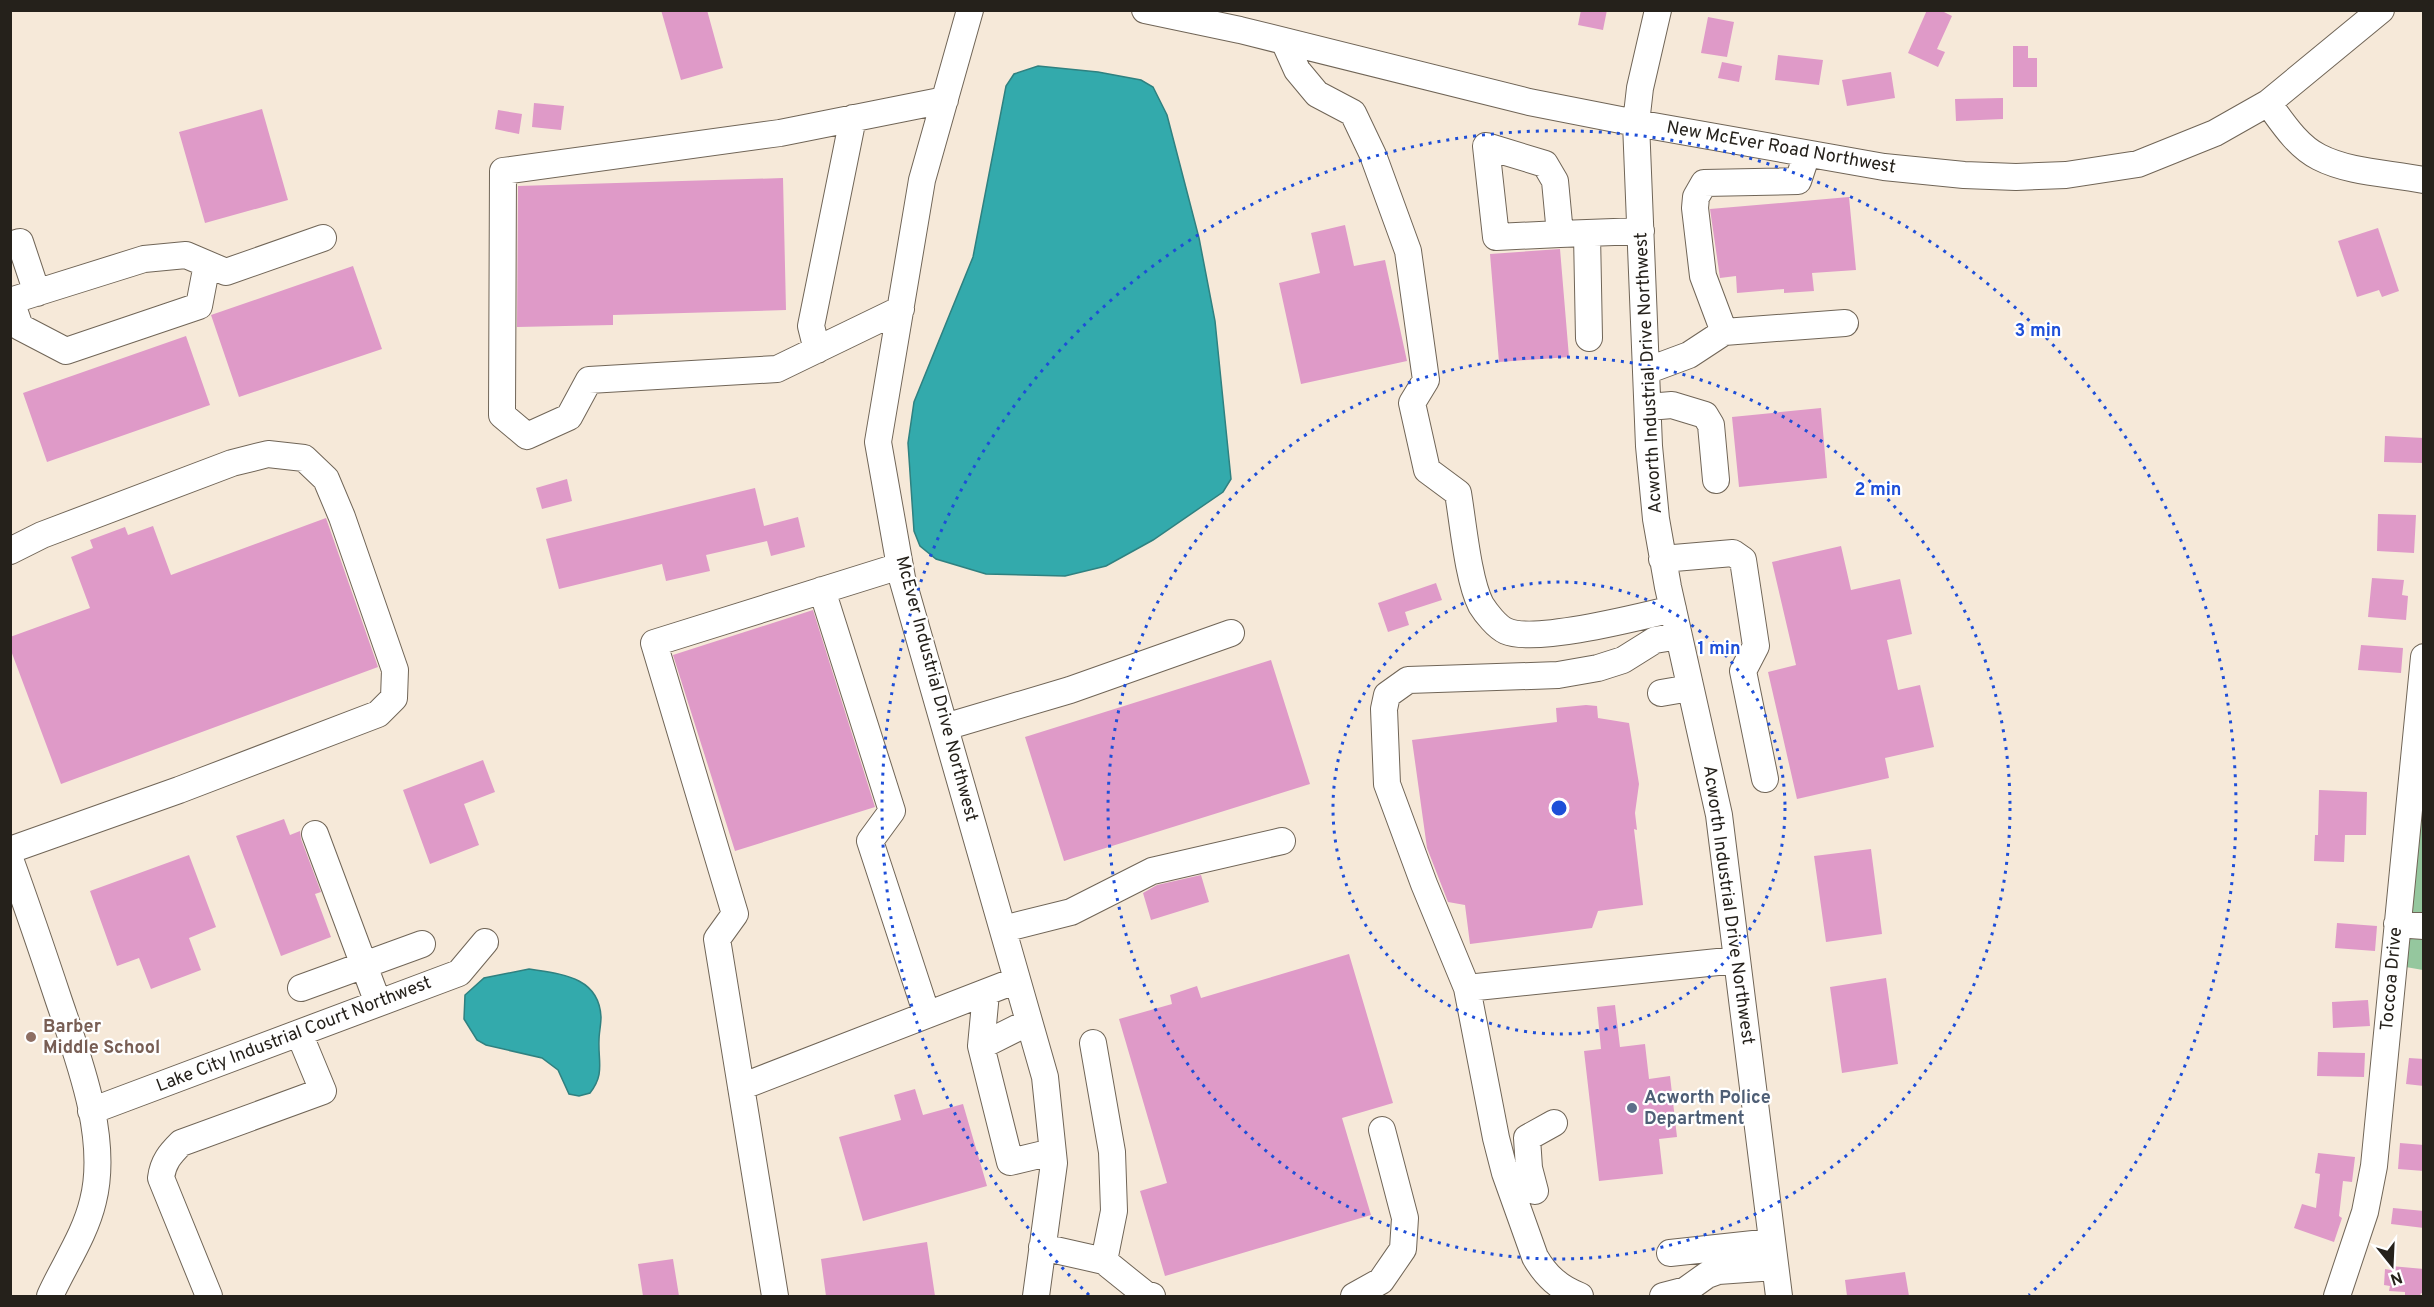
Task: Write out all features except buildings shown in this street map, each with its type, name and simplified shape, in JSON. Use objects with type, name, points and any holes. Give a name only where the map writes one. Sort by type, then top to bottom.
[{"type":"street","name":"McEver Industrial Drive Northwest","points":[[970,10],[922,180],[878,442],[900,566],[1045,1077],[1053,1163],[1036,1296]]},
{"type":"street","name":"New McEver Road Northwest","points":[[1145,10],[1284,41],[1529,102],[1884,167],[1964,175],[2066,175],[2138,164],[2215,133],[2268,103],[2380,10]]},
{"type":"street","name":"Acworth Industrial Drive Northwest","points":[[1658,10],[1640,88],[1636,123],[1652,479],[1662,559],[1719,815],[1779,1296]]},
{"type":"street","points":[[1284,41],[1297,70],[1317,94],[1353,113],[1372,155],[1408,251],[1426,380],[1412,404],[1427,470],[1458,493],[1475,588],[1481,605],[1506,631],[1530,634],[1599,626],[1673,609]]},
{"type":"street","points":[[901,309],[777,369],[589,380],[568,417],[527,436],[502,415],[503,171],[780,133],[945,100]]},
{"type":"street","points":[[2268,103],[2289,130],[2319,157],[2352,168],[2424,180]]},
{"type":"street","points":[[817,350],[811,326],[853,118]]},
{"type":"street","points":[[1724,332],[1702,276],[1696,197],[1704,183],[1798,181],[1807,154]]},
{"type":"street","points":[[1560,234],[1641,231]]},
{"type":"street","points":[[1587,234],[1589,338]]},
{"type":"street","points":[[207,264],[200,306],[66,351],[20,327],[11,301],[144,259],[186,255],[226,272],[323,238]]},
{"type":"street","points":[[15,244],[37,293]]},
{"type":"street","points":[[1646,371],[1689,355],[1724,332],[1845,323]]},
{"type":"street","points":[[1648,407],[1672,405],[1705,415],[1710,425],[1716,480]]},
{"type":"street","points":[[10,551],[42,535],[232,463],[268,453],[304,458],[326,479],[342,517],[395,670],[394,698],[378,714],[179,790],[10,850]]},
{"type":"street","points":[[1662,559],[1733,553],[1743,560],[1756,646],[1743,671],[1765,779]]},
{"type":"street","points":[[775,1296],[717,939],[735,914],[654,643],[900,566]]},
{"type":"street","points":[[822,590],[892,811],[870,841],[927,1015]]},
{"type":"street","points":[[945,727],[1071,690],[1231,633]]},
{"type":"street","points":[[1580,1296],[1558,1286],[1541,1268],[1505,1173],[1467,988],[1424,885],[1387,784],[1384,709],[1387,695],[1408,680],[1558,675],[1598,668],[1623,660],[1655,640],[1679,636]]},
{"type":"street","name":"Toccoa Drive","points":[[2337,1296],[2354,1251],[2371,1191],[2424,657]]},
{"type":"street","points":[[1661,693],[1690,688]]},
{"type":"street","points":[[315,834],[378,1003]]},
{"type":"street","points":[[1003,929],[1071,912],[1152,871],[1282,842]]},
{"type":"street","points":[[10,859],[79,1062],[95,1133],[97,1166],[93,1200],[82,1232],[50,1296]]},
{"type":"street","points":[[2397,924],[2424,926]]},
{"type":"street","name":"Lake City Industrial Court Northwest","points":[[91,1111],[459,973],[485,942]]},
{"type":"street","points":[[301,988],[422,944]]},
{"type":"street","points":[[1467,988],[1737,960]]},
{"type":"street","points":[[741,1087],[1017,980]]},
{"type":"street","points":[[986,993],[981,1047],[1010,1162],[1052,1152]]},
{"type":"street","points":[[981,1047],[1029,1023]]},
{"type":"street","points":[[208,1296],[160,1178],[163,1166],[168,1156],[182,1143],[323,1091],[299,1033]]},
{"type":"street","points":[[1093,1043],[1112,1152],[1114,1211],[1104,1261]]},
{"type":"street","points":[[1496,1138],[1508,1136],[1527,1138],[1554,1123]]},
{"type":"street","points":[[1354,1296],[1381,1281],[1403,1249],[1405,1218],[1382,1130]]},
{"type":"street","points":[[1527,1138],[1529,1168],[1535,1191]]},
{"type":"street","points":[[1670,1253],[1772,1242]]},
{"type":"street","points":[[1042,1247],[1104,1261],[1145,1294],[1152,1296]]},
{"type":"street","points":[[1663,1296],[1686,1290],[1707,1275],[1718,1271],[1775,1267]]},
{"type":"green space","points":[[2423,731],[2423,970],[2400,966]]},
{"type":"water","points":[[1038,66],[1098,72],[1141,80],[1153,87],[1167,115],[1199,238],[1215,321],[1231,479],[1223,492],[1153,540],[1106,566],[1065,576],[986,574],[936,559],[920,546],[914,531],[908,443],[914,402],[973,257],[1006,86],[1014,74]]},
{"type":"water","points":[[529,969],[576,980],[586,985],[599,1003],[600,1068],[598,1080],[590,1093],[579,1096],[569,1094],[558,1070],[542,1058],[486,1045],[477,1040],[464,1019],[465,995],[484,978]]},
{"type":"place","name":"Barber Middle School","points":[[31,1037]]},
{"type":"place","name":"Acworth Police Department","points":[[1632,1108]]}]
